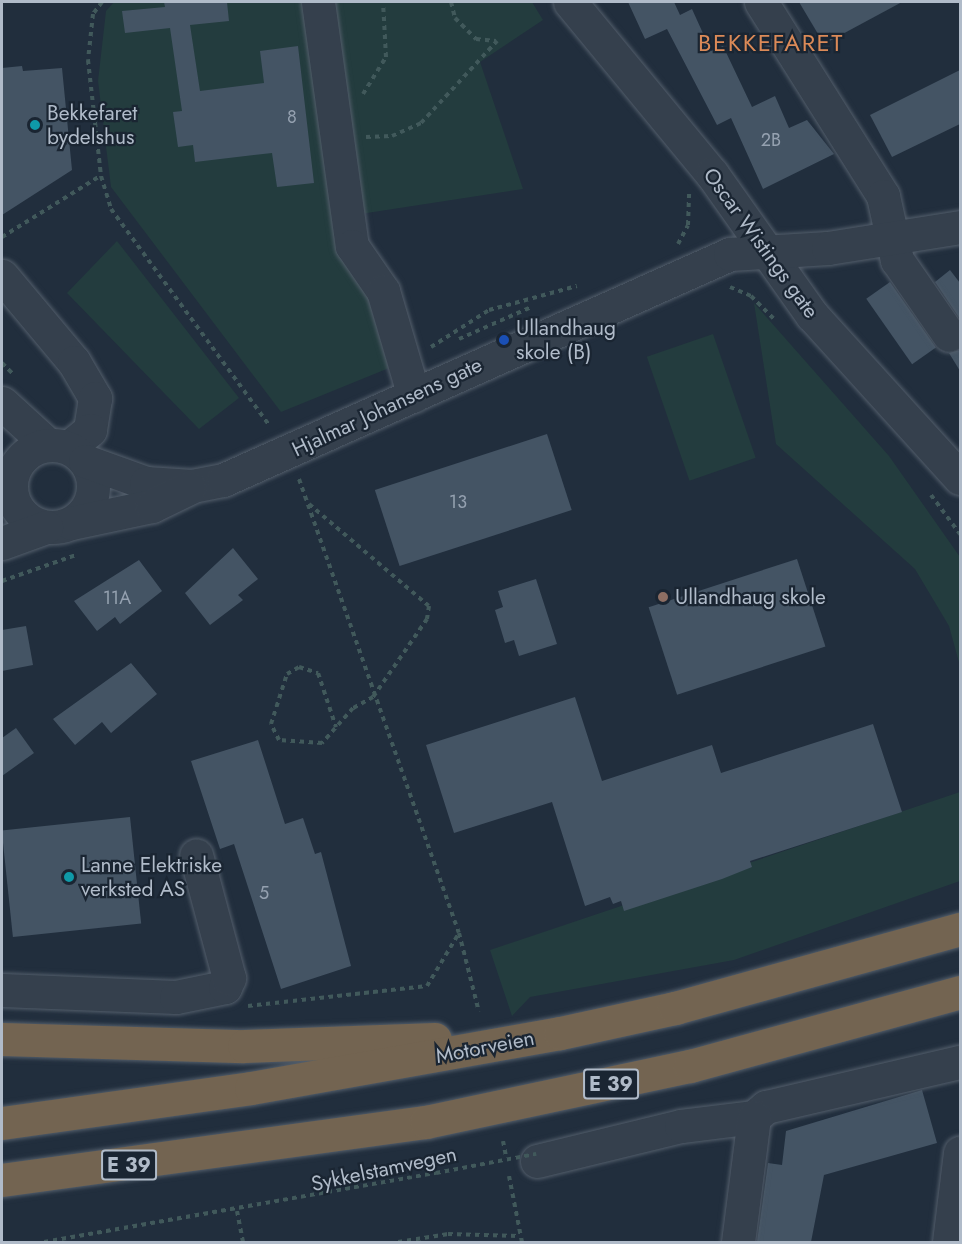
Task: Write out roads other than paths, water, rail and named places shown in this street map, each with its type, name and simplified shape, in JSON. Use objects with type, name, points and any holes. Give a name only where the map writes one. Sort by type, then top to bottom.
[{"type":"highway","name":"Motorveien","points":[[2,1123],[251,1088],[560,1033],[697,1002],[960,929]]},
{"type":"highway","name":"E 39","points":[[2,1180],[426,1122],[690,1066],[960,992]]},
{"type":"highway","points":[[2,1039],[244,1046],[560,1033]]},
{"type":"street","points":[[318,2],[352,246],[383,291],[414,396]]},
{"type":"street","name":"Oscar Wistings gate","points":[[570,2],[767,250],[812,315],[960,478]]},
{"type":"street","points":[[760,2],[883,196],[897,260],[949,335]]},
{"type":"street","name":"Hjalmar Johansens gate","points":[[2,543],[58,525],[152,506],[192,486],[245,471],[720,258],[767,250],[893,238],[960,227]]},
{"type":"street","points":[[2,276],[74,362],[94,398],[90,430],[67,451],[26,454],[7,481],[22,514],[58,525],[93,495],[67,451]]},
{"type":"street","name":"Hjalmar Johansens gate","points":[[2,403],[67,451],[146,483],[192,486]]},
{"type":"street","points":[[2,990],[176,997],[225,987],[229,978],[196,855]]},
{"type":"street","points":[[537,1157],[681,1126],[754,1117],[766,1107],[960,1062]]},
{"type":"street","points":[[738,1242],[754,1117]]},
{"type":"street","points":[[949,1242],[960,1153]]},
{"type":"place","name":"Bekkefaret bydelshus","points":[[35,125]]},
{"type":"place","name":"Ullandhaug skole (B)","points":[[504,340]]},
{"type":"place","name":"Ullandhaug skole","points":[[663,597]]},
{"type":"place","name":"Lanne Elektriske verksted AS","points":[[69,877]]},
{"type":"district","name":"BEKKEFARET","points":[[771,43]]}]
